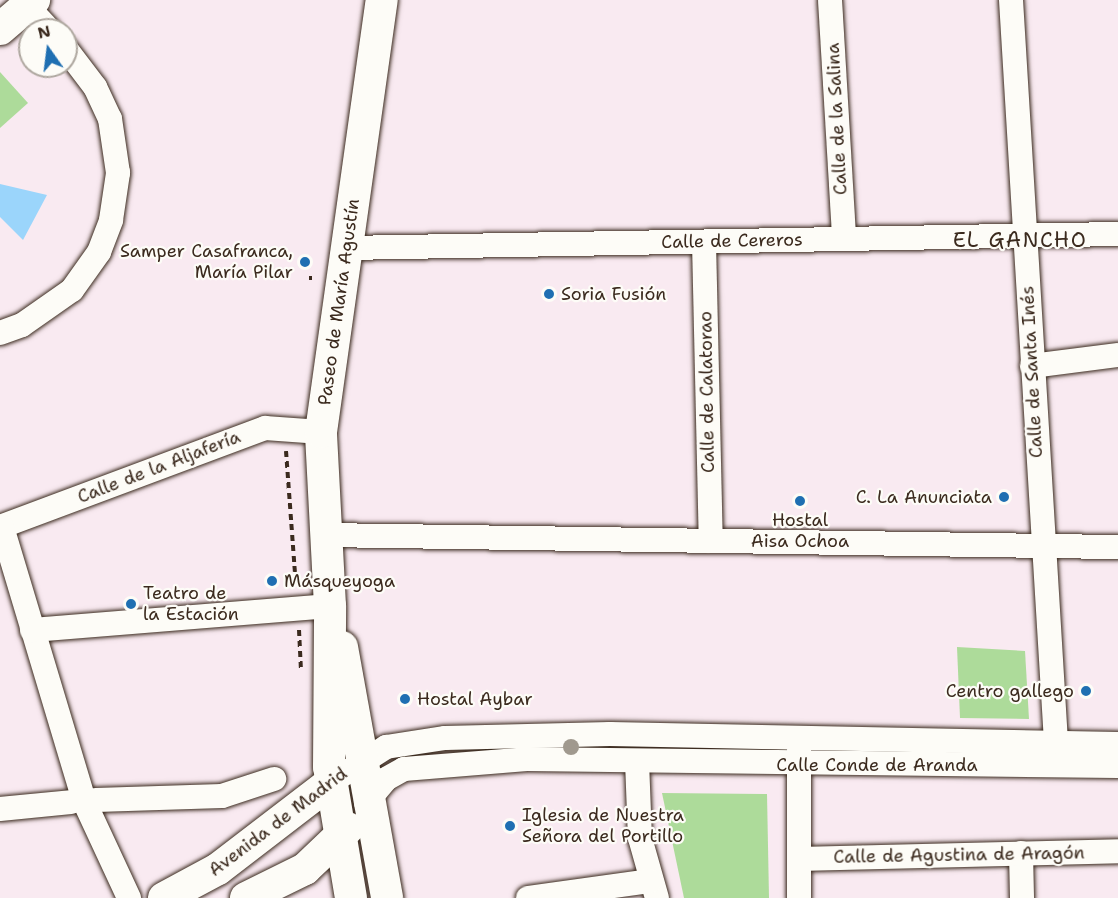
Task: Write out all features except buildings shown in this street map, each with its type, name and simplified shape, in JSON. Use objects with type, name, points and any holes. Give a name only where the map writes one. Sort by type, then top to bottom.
[{"type":"main road","name":"Paseo de María Agustín","points":[[351,898],[330,783],[330,606],[324,535],[321,432],[382,0]]},
{"type":"main road","points":[[0,29],[31,3]]},
{"type":"main road","name":"Paseo de María Agustín","points":[[330,606],[341,637],[366,803],[387,898]]},
{"type":"main road","name":"Avenida de Madrid","points":[[164,898],[218,869],[330,783]]},
{"type":"main road","name":"Calle Conde de Aranda","points":[[339,840],[366,803]]},
{"type":"main road","points":[[246,898],[296,875],[339,840]]},
{"type":"street","name":"Calle de la Salina","points":[[830,0],[844,239]]},
{"type":"street","name":"Calle de Santa Inés","points":[[1011,0],[1042,547],[1056,743]]},
{"type":"street","points":[[31,3],[41,18]]},
{"type":"street","points":[[0,333],[72,290],[99,252],[111,220],[118,173],[110,119],[95,87],[78,65]]},
{"type":"street","name":"Calle de Cereros","points":[[346,248],[1118,234]]},
{"type":"street","name":"Calle de Calatorao","points":[[704,242],[711,542]]},
{"type":"street","points":[[1032,366],[1118,355]]},
{"type":"street","name":"Calle de la Aljafería","points":[[1,527],[265,428],[321,432]]},
{"type":"street","points":[[1,527],[84,801],[129,898]]},
{"type":"street","points":[[324,535],[1118,548]]},
{"type":"street","points":[[32,630],[330,606]]},
{"type":"street","name":"Calle Conde de Aranda","points":[[359,760],[416,740],[682,736],[1118,744]]},
{"type":"street","name":"Calle Conde de Aranda","points":[[637,761],[682,736]]},
{"type":"street","points":[[792,737],[800,765],[799,898]]},
{"type":"street","name":"Calle Conde de Aranda","points":[[366,803],[386,779],[416,767],[587,757],[637,761],[800,765],[1118,766]]},
{"type":"street","name":"Avenida de Madrid","points":[[330,783],[359,760]]},
{"type":"street","points":[[528,898],[654,890],[637,812],[637,761]]},
{"type":"street","points":[[96,800],[222,796],[274,779]]},
{"type":"street","points":[[0,809],[71,802]]},
{"type":"street","name":"Calle de Agustina de Aragón","points":[[800,859],[1118,851]]},
{"type":"street","points":[[1021,853],[1023,898]]},
{"type":"green space","points":[[0,72],[28,103],[0,128]]},
{"type":"green space","points":[[957,647],[1025,651],[1029,719],[960,718]]},
{"type":"green space","points":[[662,793],[767,794],[769,898],[684,898]]},
{"type":"water","points":[[0,184],[47,195],[23,240],[0,217]]},
{"type":"place","name":"Samper Casafranca, María Pilar","points":[[305,262]]},
{"type":"place","name":"Soria Fusión","points":[[549,294]]},
{"type":"place","name":"C. La Anunciata","points":[[1004,497]]},
{"type":"place","name":"Hostal Aisa Ochoa","points":[[800,501]]},
{"type":"place","name":"Másqueyoga","points":[[272,581]]},
{"type":"place","name":"Teatro de la Estación","points":[[131,604]]},
{"type":"place","name":"Centro gallego","points":[[1086,691]]},
{"type":"place","name":"Hostal Aybar","points":[[405,699]]},
{"type":"place","name":"Iglesia de Nuestra Señora del Portillo","points":[[510,826]]},
{"type":"district","name":"EL GANCHO","points":[[1020,240]]}]
